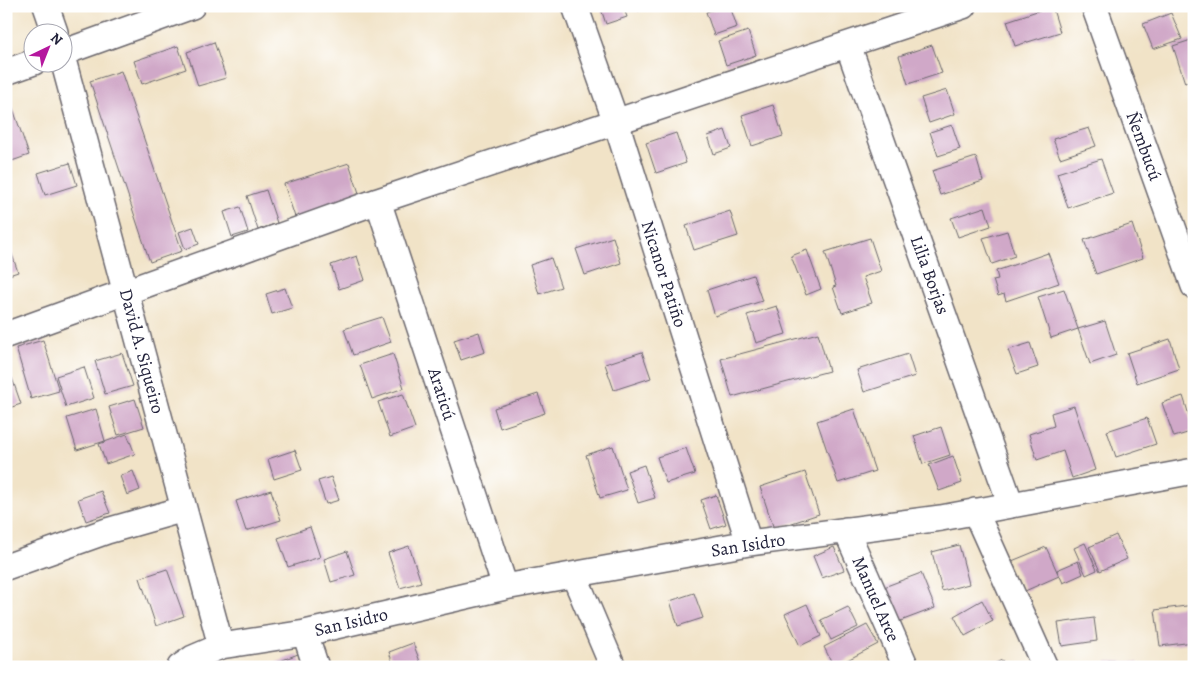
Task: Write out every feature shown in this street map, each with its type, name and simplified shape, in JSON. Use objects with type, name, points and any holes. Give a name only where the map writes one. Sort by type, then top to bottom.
[{"type":"street","points":[[46,6],[52,22]]},
{"type":"street","points":[[72,51],[192,6]]},
{"type":"street","name":"Nicanor Patiño","points":[[575,6],[616,122],[749,543]]},
{"type":"street","points":[[6,335],[378,202],[964,6]]},
{"type":"street","name":"Ñembucú","points":[[1094,6],[1194,286]]},
{"type":"street","name":"Lilia Borjas","points":[[848,45],[1011,505]]},
{"type":"street","points":[[6,72],[22,66]]},
{"type":"street","name":"David A. Siqueiro","points":[[67,72],[221,646]]},
{"type":"street","name":"Araticú","points":[[378,202],[505,587]]},
{"type":"street","name":"San Isidro","points":[[180,667],[193,658],[221,646],[304,633],[505,587],[749,543],[975,511],[1193,473]]},
{"type":"street","points":[[6,567],[107,531],[184,509]]},
{"type":"street","points":[[975,511],[1045,667]]},
{"type":"street","name":"Manuel Arce","points":[[846,530],[906,667]]},
{"type":"street","points":[[574,575],[613,667]]},
{"type":"street","name":"San Isidro","points":[[304,633],[316,667]]},
{"type":"building","points":[[610,6],[623,6],[627,17],[606,24],[601,9]]},
{"type":"building","points":[[637,6],[651,6],[651,7],[638,11]]},
{"type":"building","points":[[723,6],[730,6],[737,27],[714,35],[706,12]]},
{"type":"building","points":[[1052,6],[1060,32],[1015,46],[1007,21]]},
{"type":"building","points":[[1171,13],[1182,39],[1153,49],[1143,24]]},
{"type":"building","points":[[748,31],[756,55],[726,65],[718,41]]},
{"type":"building","points":[[1194,39],[1194,80],[1185,83],[1173,46]]},
{"type":"building","points":[[214,42],[226,78],[198,86],[187,52]]},
{"type":"building","points":[[932,45],[942,73],[908,84],[899,56]]},
{"type":"building","points":[[178,46],[186,69],[142,84],[134,61]]},
{"type":"building","points":[[121,71],[182,251],[150,262],[90,81]]},
{"type":"building","points":[[947,90],[955,114],[929,123],[921,98]]},
{"type":"building","points":[[10,100],[29,155],[6,163],[6,101]]},
{"type":"building","points":[[773,105],[783,136],[752,146],[742,115]]},
{"type":"building","points":[[952,125],[960,149],[938,156],[930,132]]},
{"type":"building","points":[[1089,128],[1096,146],[1060,158],[1053,139]]},
{"type":"building","points":[[725,130],[731,148],[714,154],[708,136]]},
{"type":"building","points":[[676,133],[686,163],[656,173],[646,143]]},
{"type":"building","points":[[976,157],[983,181],[940,195],[932,171]]},
{"type":"building","points":[[1101,159],[1113,193],[1068,208],[1057,173]]},
{"type":"building","points":[[70,163],[77,185],[45,195],[38,173]]},
{"type":"building","points":[[349,163],[361,199],[296,220],[284,184]]},
{"type":"building","points":[[266,190],[277,223],[258,230],[247,196]]},
{"type":"building","points":[[240,207],[248,232],[232,237],[224,212]]},
{"type":"building","points":[[985,207],[991,226],[958,237],[951,218]]},
{"type":"building","points":[[730,211],[738,236],[694,250],[686,226]]},
{"type":"building","points":[[1132,224],[1143,258],[1096,274],[1084,240]]},
{"type":"building","points":[[193,227],[199,244],[185,249],[179,232]]},
{"type":"building","points":[[1007,231],[1015,256],[992,264],[983,238]]},
{"type":"building","points":[[6,237],[18,272],[6,276]]},
{"type":"building","points":[[613,237],[621,263],[585,275],[576,249]]},
{"type":"building","points":[[870,238],[881,271],[863,277],[872,303],[842,313],[833,287],[836,286],[825,252]]},
{"type":"building","points":[[807,250],[821,289],[806,295],[791,256]]},
{"type":"building","points":[[1048,253],[1059,283],[1006,301],[1004,294],[998,296],[993,280],[998,279],[996,271]]},
{"type":"building","points":[[357,256],[365,280],[339,289],[331,265]]},
{"type":"building","points":[[551,258],[561,287],[539,294],[530,265]]},
{"type":"building","points":[[753,275],[762,301],[715,316],[707,290]]},
{"type":"building","points":[[285,288],[292,308],[272,314],[266,294]]},
{"type":"building","points":[[1064,289],[1078,329],[1051,338],[1038,297]]},
{"type":"building","points":[[777,306],[786,334],[756,343],[747,315]]},
{"type":"building","points":[[382,317],[391,342],[353,355],[344,329]]},
{"type":"building","points":[[1105,321],[1116,355],[1090,364],[1078,329]]},
{"type":"building","points":[[479,332],[485,352],[461,360],[454,340]]},
{"type":"building","points":[[818,333],[829,371],[732,397],[721,359]]},
{"type":"building","points":[[1170,339],[1179,369],[1137,383],[1127,353]]},
{"type":"building","points":[[43,340],[59,391],[31,399],[16,348]]},
{"type":"building","points":[[1030,343],[1038,367],[1017,374],[1008,350]]},
{"type":"building","points":[[642,352],[651,378],[614,390],[605,364]]},
{"type":"building","points":[[122,353],[133,386],[105,394],[95,361]]},
{"type":"building","points":[[393,354],[404,388],[372,399],[360,365]]},
{"type":"building","points":[[908,354],[915,376],[864,392],[857,370]]},
{"type":"building","points":[[84,367],[94,398],[66,407],[56,376]]},
{"type":"building","points":[[12,378],[21,404],[6,409],[6,380]]},
{"type":"building","points":[[403,394],[415,428],[390,437],[378,402]]},
{"type":"building","points":[[538,394],[545,413],[500,428],[494,408]]},
{"type":"building","points":[[1183,396],[1194,431],[1174,437],[1162,403]]},
{"type":"building","points":[[135,399],[144,427],[118,435],[109,407]]},
{"type":"building","points":[[1074,406],[1095,470],[1072,478],[1063,451],[1037,460],[1029,434],[1054,426],[1051,413]]},
{"type":"building","points":[[96,409],[105,441],[77,450],[67,418]]},
{"type":"building","points":[[854,409],[875,471],[838,483],[817,421]]},
{"type":"building","points":[[1147,418],[1156,444],[1116,457],[1107,431]]},
{"type":"building","points":[[941,427],[950,455],[923,464],[914,436]]},
{"type":"building","points":[[127,434],[135,454],[106,464],[99,444]]},
{"type":"building","points":[[613,446],[627,490],[600,498],[586,455]]},
{"type":"building","points":[[686,448],[695,474],[666,483],[657,457]]},
{"type":"building","points":[[295,450],[302,470],[274,479],[268,459]]},
{"type":"building","points":[[953,456],[962,483],[939,491],[929,465]]},
{"type":"building","points":[[644,465],[655,498],[638,503],[627,471]]},
{"type":"building","points":[[133,471],[140,490],[127,495],[120,476]]},
{"type":"building","points":[[805,472],[819,514],[774,529],[760,487]]},
{"type":"building","points":[[331,477],[339,500],[326,504],[318,481]]},
{"type":"building","points":[[271,490],[281,520],[246,531],[236,501]]},
{"type":"building","points":[[101,491],[110,513],[86,521],[78,499]]},
{"type":"building","points":[[716,495],[726,524],[711,529],[701,500]]},
{"type":"building","points":[[310,527],[320,557],[288,567],[278,538]]},
{"type":"building","points":[[1116,535],[1127,559],[1100,571],[1089,547]]},
{"type":"building","points":[[1085,543],[1097,570],[1086,575],[1074,548]]},
{"type":"building","points":[[959,545],[969,584],[942,591],[932,552]]},
{"type":"building","points":[[409,546],[421,582],[400,588],[388,553]]},
{"type":"building","points":[[834,547],[844,570],[822,578],[813,556]]},
{"type":"building","points":[[1046,547],[1059,576],[1025,591],[1012,561]]},
{"type":"building","points":[[347,551],[355,575],[331,582],[324,559]]},
{"type":"building","points":[[1078,561],[1083,574],[1063,583],[1057,570]]},
{"type":"building","points":[[167,569],[184,616],[156,626],[140,578]]},
{"type":"building","points":[[921,573],[935,608],[898,622],[884,587]]},
{"type":"building","points":[[694,593],[703,618],[678,626],[670,601]]},
{"type":"building","points":[[982,600],[993,621],[965,636],[954,616]]},
{"type":"building","points":[[807,604],[821,636],[800,646],[785,614]]},
{"type":"building","points":[[1194,605],[1194,642],[1160,646],[1155,610]]},
{"type":"building","points":[[848,607],[858,627],[831,640],[821,620]]},
{"type":"building","points":[[1094,618],[1097,641],[1062,646],[1058,623]]},
{"type":"building","points":[[867,625],[878,644],[834,667],[824,647]]},
{"type":"building","points":[[413,643],[422,667],[394,667],[389,652]]},
{"type":"building","points":[[298,654],[302,667],[265,667]]},
{"type":"building","points":[[1002,660],[1006,667],[988,667]]},
{"type":"building","points":[[1107,661],[1138,662],[1138,667],[1107,667]]}]
